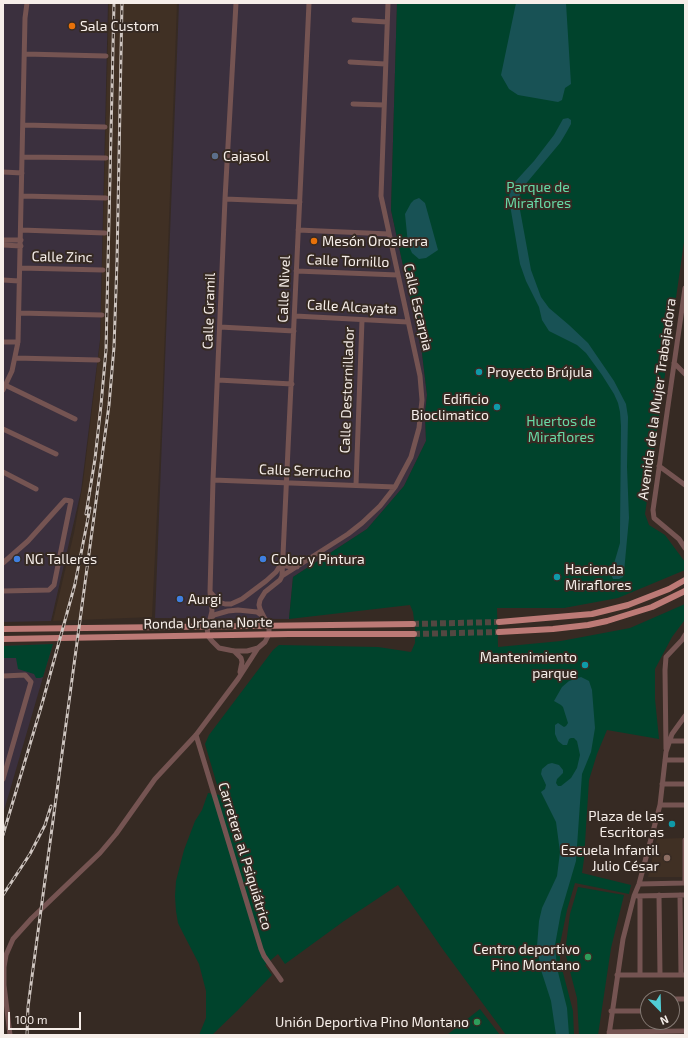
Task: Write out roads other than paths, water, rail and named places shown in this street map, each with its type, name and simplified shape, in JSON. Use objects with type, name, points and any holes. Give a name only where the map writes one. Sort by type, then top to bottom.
[{"type":"main road","points":[[499,622],[592,614],[628,605],[669,589],[685,580]]},
{"type":"main road","points":[[499,632],[554,629],[607,621],[652,607],[685,591]]},
{"type":"main road","name":"Ronda Urbana Norte","points":[[3,629],[413,624]]},
{"type":"main road","name":"Ronda Urbana Norte","points":[[3,638],[269,634],[414,634]]},
{"type":"street","points":[[26,3],[18,342],[12,371],[4,387],[75,419]]},
{"type":"street","name":"Calle Gramil","points":[[210,620],[212,611],[210,592],[213,480],[236,3]]},
{"type":"street","name":"Calle Nivel","points":[[282,576],[309,3]]},
{"type":"street","name":"Calle Escarpia","points":[[264,617],[259,605],[261,597],[265,592],[280,580],[282,576],[362,523],[380,506],[395,487],[411,456],[419,428],[422,400],[419,370],[381,196],[388,3]]},
{"type":"street","points":[[354,20],[387,22]]},
{"type":"street","points":[[25,54],[106,56]]},
{"type":"street","points":[[350,62],[385,64]]},
{"type":"street","points":[[353,104],[384,105]]},
{"type":"street","points":[[24,125],[105,127]]},
{"type":"street","points":[[23,157],[106,158]]},
{"type":"street","points":[[3,172],[22,173]]},
{"type":"street","points":[[22,196],[106,198]]},
{"type":"street","points":[[226,199],[300,202]]},
{"type":"street","points":[[21,230],[105,233]]},
{"type":"street","points":[[298,230],[389,234]]},
{"type":"street","points":[[3,240],[21,243]]},
{"type":"street","points":[[3,245],[21,243]]},
{"type":"street","name":"Calle Zinc","points":[[20,268],[103,270]]},
{"type":"street","name":"Calle Tornillo","points":[[296,271],[398,275]]},
{"type":"street","points":[[3,280],[20,281]]},
{"type":"street","name":"Avenida de la Mujer Trabajadora","points":[[685,288],[653,510],[654,518],[679,539],[685,548]]},
{"type":"street","points":[[19,314],[102,315]]},
{"type":"street","name":"Calle Alcayata","points":[[294,316],[408,322]]},
{"type":"street","name":"Calle Destornillador","points":[[356,485],[362,320]]},
{"type":"street","points":[[220,327],[294,331]]},
{"type":"street","points":[[3,342],[18,342]]},
{"type":"street","points":[[15,358],[98,360]]},
{"type":"street","points":[[674,363],[685,374]]},
{"type":"street","points":[[218,380],[292,384]]},
{"type":"street","points":[[3,429],[56,454]]},
{"type":"street","points":[[659,466],[685,485]]},
{"type":"street","points":[[3,472],[36,489]]},
{"type":"street","name":"Calle Serrucho","points":[[213,480],[395,487]]},
{"type":"street","points":[[3,563],[28,541],[65,500],[71,501],[54,585],[49,590],[3,591]]},
{"type":"street","points":[[210,592],[219,602],[225,604],[236,602],[266,581],[276,572],[283,562],[286,566],[299,566]]},
{"type":"street","points":[[10,1035],[4,977],[6,955],[13,939],[100,853],[119,830],[155,778],[196,735],[238,679],[258,648],[266,642],[269,634],[269,625],[264,617],[257,612],[238,610],[221,612],[214,615],[210,620],[207,627],[208,636],[219,648],[234,651],[247,651],[258,648]]},
{"type":"street","points":[[685,635],[666,656],[667,741],[660,804],[637,896],[623,938],[611,1011],[609,1034],[685,1031]]},
{"type":"street","points":[[234,651],[239,655],[242,662],[238,679]]},
{"type":"street","points":[[3,676],[25,675],[31,682],[3,779]]},
{"type":"street","points":[[667,741],[684,717]]},
{"type":"street","name":"Carretera al Psiquiátrico","points":[[196,735],[261,949],[264,956],[281,980]]},
{"type":"street","points":[[667,741],[685,741]]},
{"type":"street","points":[[665,760],[685,760]]},
{"type":"street","points":[[662,784],[685,784]]},
{"type":"street","points":[[660,804],[685,804]]},
{"type":"street","points":[[639,884],[685,883],[685,840]]},
{"type":"street","points":[[659,895],[660,975]]},
{"type":"street","points":[[617,975],[683,975],[682,895],[637,896]]},
{"type":"street","points":[[637,896],[640,975]]},
{"type":"street","points":[[611,1011],[640,1011]]},
{"type":"water","points":[[516,3],[566,3],[571,84],[565,88],[562,100],[558,102],[518,95],[509,89],[501,75]]},
{"type":"water","points":[[568,118],[571,120],[571,124],[560,143],[524,186],[518,199],[531,270],[541,297],[549,308],[588,343],[614,381],[626,404],[628,417],[627,467],[629,518],[624,572],[623,577],[619,579],[613,579],[611,574],[620,543],[621,426],[618,403],[602,375],[586,353],[577,345],[549,331],[542,320],[539,307],[526,281],[520,264],[509,199],[513,184],[534,161],[554,135],[563,119]]},
{"type":"water","points":[[419,198],[425,203],[438,250],[426,258],[419,259],[412,253],[408,244],[405,214],[411,203]]},
{"type":"water","points":[[581,677],[589,681],[592,690],[595,728],[591,752],[582,774],[576,861],[561,912],[555,945],[557,968],[567,1008],[569,1035],[556,1035],[551,1001],[541,970],[537,946],[539,921],[542,908],[557,876],[560,852],[556,822],[541,792],[545,789],[546,785],[541,774],[542,769],[548,764],[552,763],[559,765],[563,770],[563,773],[557,779],[556,783],[558,786],[561,786],[571,778],[577,768],[580,755],[577,741],[574,738],[571,738],[569,739],[567,745],[563,745],[558,741],[555,734],[555,725],[558,723],[564,727],[568,723],[563,707],[554,701],[562,687],[569,681]]},
{"type":"tunnel","points":[[413,624],[499,622]]},
{"type":"tunnel","points":[[414,634],[499,632]]},
{"type":"railway","points":[[86,514],[95,459],[106,350],[114,3]]},
{"type":"railway","points":[[27,1035],[28,1007],[109,405],[114,347],[117,261],[122,3]]},
{"type":"railway","points":[[3,835],[42,704],[75,584],[90,508]]},
{"type":"railway","points":[[3,895],[30,854],[45,825],[51,806]]},
{"type":"place","name":"Sala Custom","points":[[72,26]]},
{"type":"place","name":"Cajasol","points":[[215,156]]},
{"type":"place","name":"Mesón Orosierra","points":[[314,241]]},
{"type":"place","name":"Proyecto Brújula","points":[[479,372]]},
{"type":"place","name":"Edificio Bioclimatico","points":[[497,407]]},
{"type":"place","name":"NG Talleres","points":[[17,559]]},
{"type":"place","name":"Color y Pintura","points":[[263,559]]},
{"type":"place","name":"Hacienda Miraflores","points":[[557,577]]},
{"type":"place","name":"Aurgi","points":[[180,599]]},
{"type":"place","name":"Mantenimiento parque","points":[[585,665]]},
{"type":"place","name":"Plaza de las Escritoras","points":[[672,824]]},
{"type":"place","name":"Escuela Infantil Julio César","points":[[667,858]]},
{"type":"place","name":"Centro deportivo Pino Montano","points":[[588,957]]},
{"type":"place","name":"Unión Deportiva Pino Montano","points":[[477,1022]]},
{"type":"park label","name":"Parque de Miraflores","points":[[538,196]]},
{"type":"park label","name":"Huertos de Miraflores","points":[[561,430]]}]
